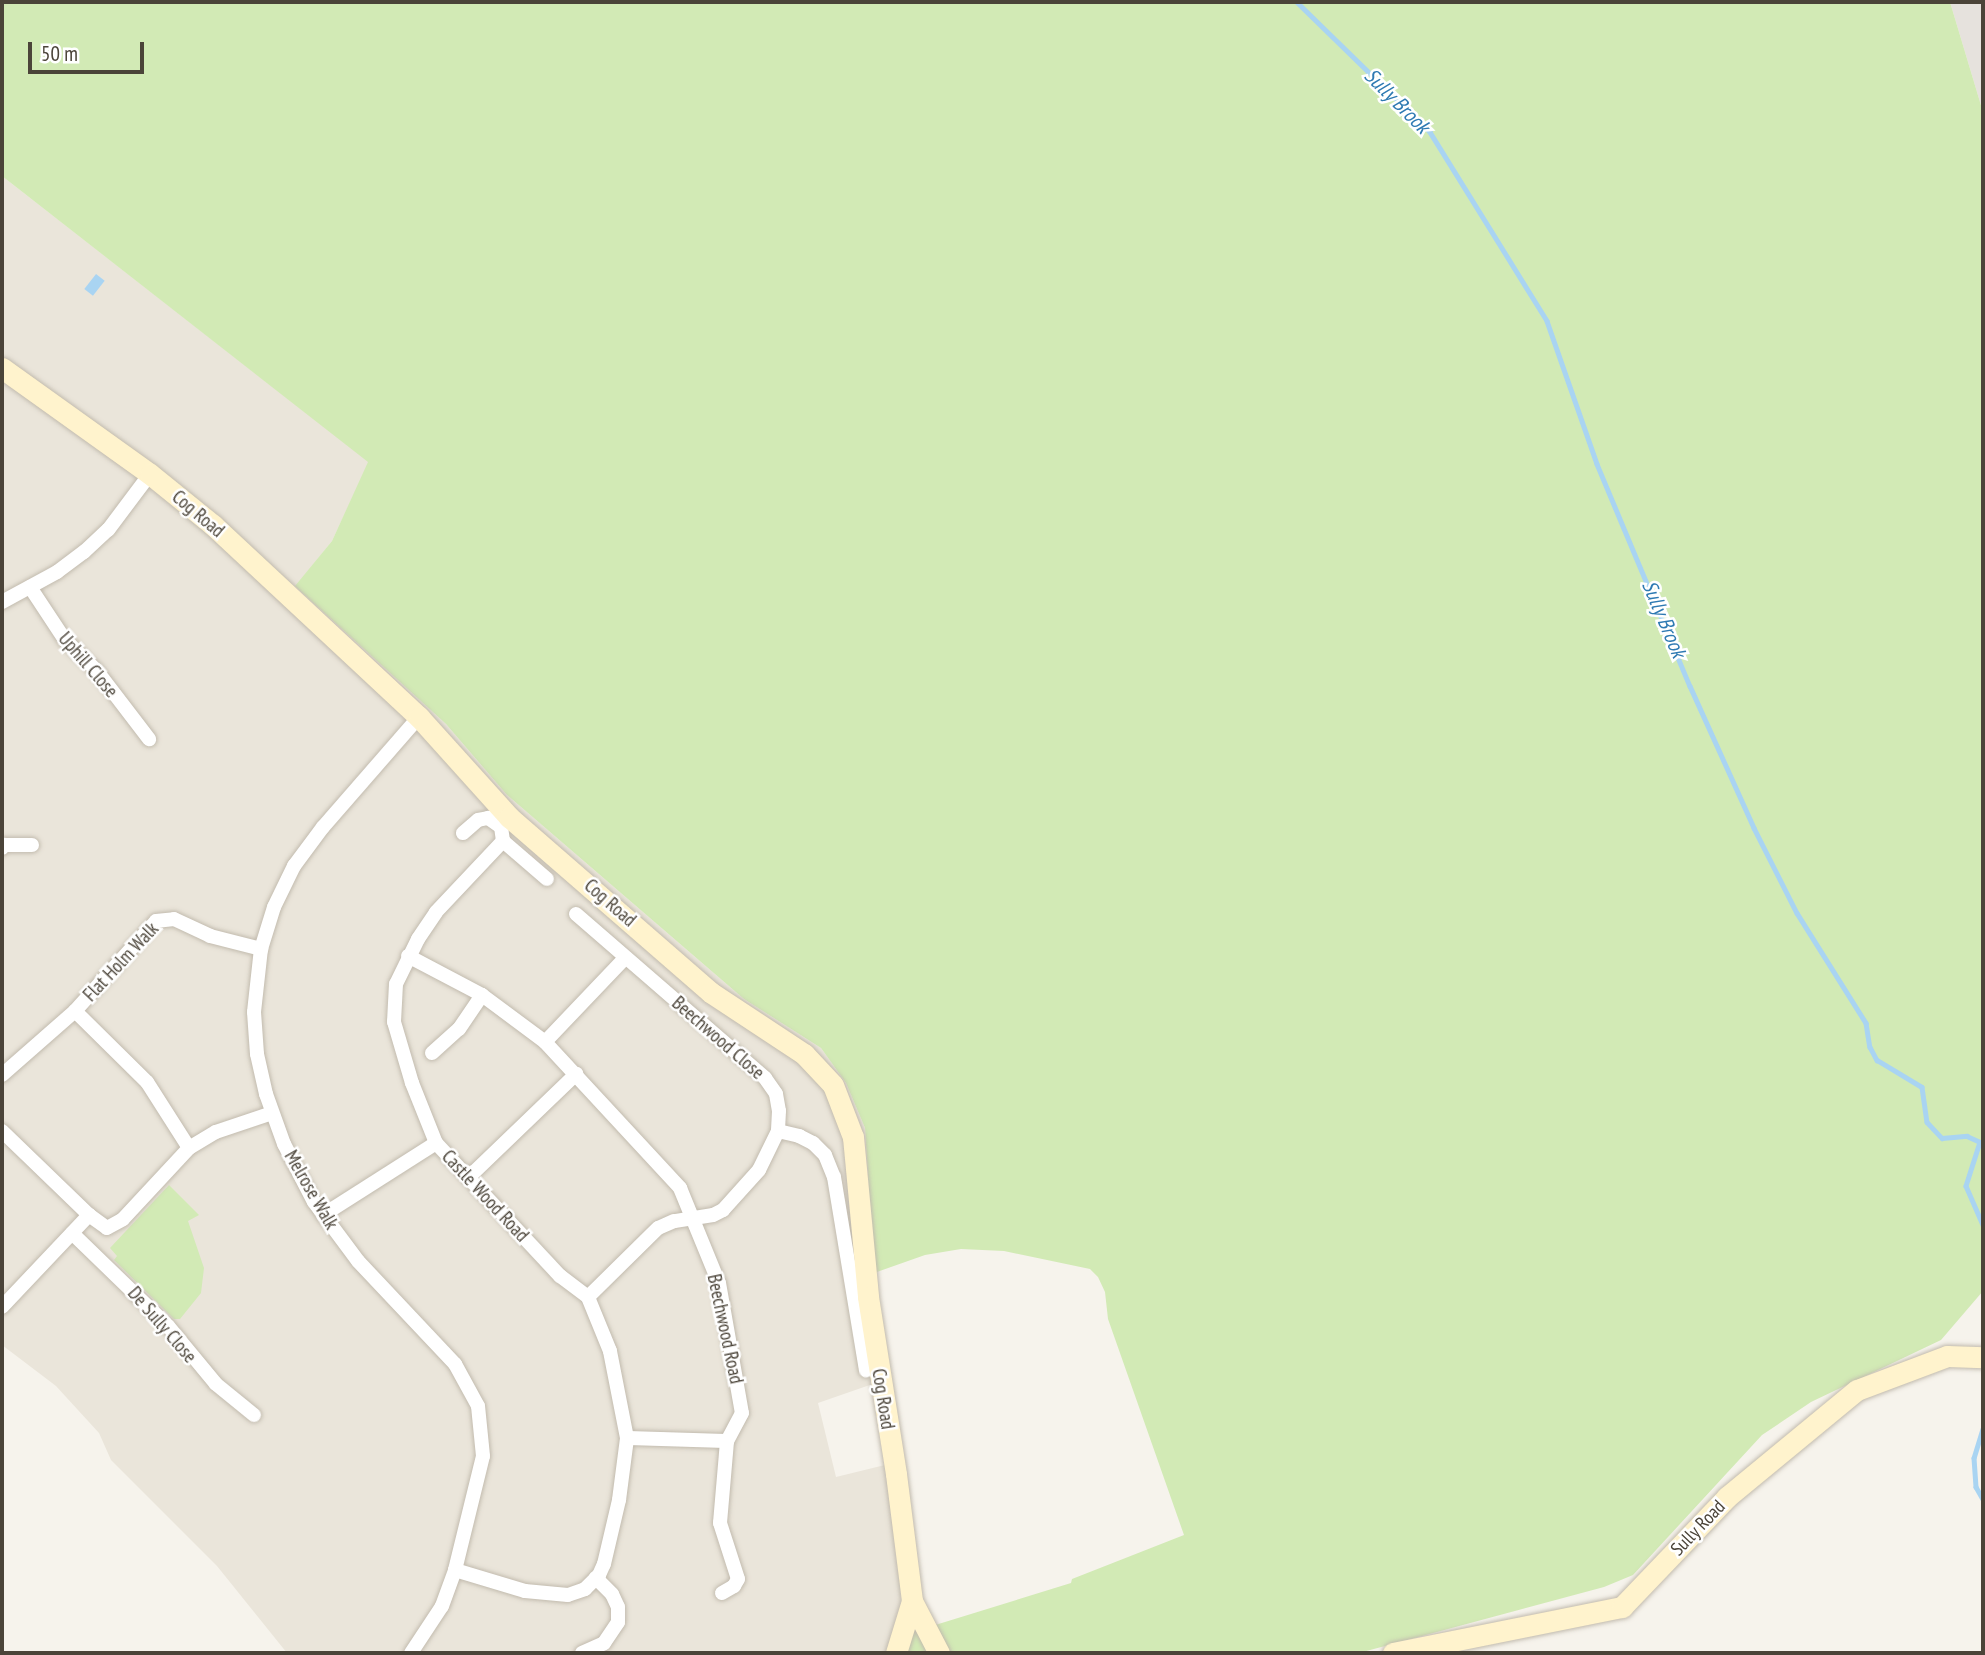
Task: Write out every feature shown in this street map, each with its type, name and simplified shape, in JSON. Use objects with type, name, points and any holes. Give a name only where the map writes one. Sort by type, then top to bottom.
[{"type":"street","name":"Cog Road","points":[[2,368],[150,474],[213,525],[419,717],[509,817],[710,992],[804,1054],[833,1085],[853,1137],[867,1297],[897,1474],[912,1601],[939,1653]]},
{"type":"street","points":[[2,602],[84,552],[108,530],[150,474]]},
{"type":"street","name":"Uphill Close","points":[[30,587],[65,640],[97,671],[149,739]]},
{"type":"street","name":"Melrose Walk","points":[[411,1653],[442,1606],[455,1570],[483,1456],[478,1406],[455,1364],[358,1261],[323,1214],[298,1173],[272,1113],[261,1074],[255,1033],[255,991],[261,949],[274,907],[308,846],[419,717]]},
{"type":"street","points":[[463,833],[478,820],[488,818],[500,827],[503,841],[547,879]]},
{"type":"street","name":"Castle Wood Road","points":[[503,841],[436,912],[408,956],[396,984],[394,1022],[412,1083],[436,1143],[560,1276],[588,1297]]},
{"type":"street","points":[[2,848],[4,845],[32,845]]},
{"type":"street","name":"Beechwood Close","points":[[576,914],[765,1078],[776,1094],[778,1131],[759,1170],[723,1210],[691,1219]]},
{"type":"street","name":"Flat Holm Walk","points":[[2,1075],[75,1011],[151,924],[162,919],[174,919],[210,936],[261,949]]},
{"type":"street","name":"Beechwood Road","points":[[408,956],[482,995],[545,1042],[680,1188],[719,1283],[742,1413],[727,1441],[720,1523],[738,1578],[734,1586],[722,1593]]},
{"type":"street","points":[[545,1042],[625,958]]},
{"type":"street","points":[[432,1053],[459,1029],[482,995]]},
{"type":"street","points":[[75,1011],[147,1082],[189,1148]]},
{"type":"street","points":[[469,1177],[576,1074]]},
{"type":"street","points":[[2,1131],[89,1215],[107,1228],[119,1222],[189,1148],[216,1132],[272,1113]]},
{"type":"street","points":[[778,1131],[813,1143],[825,1155],[834,1177],[866,1370]]},
{"type":"street","points":[[323,1214],[436,1143]]},
{"type":"street","points":[[2,1307],[89,1215]]},
{"type":"street","points":[[455,1570],[525,1591],[568,1595],[586,1589],[596,1578],[604,1564],[619,1500],[627,1438],[610,1350],[588,1297],[658,1228],[691,1219]]},
{"type":"street","name":"De Sully Close","points":[[72,1233],[168,1326],[216,1384],[254,1415]]},
{"type":"street","name":"Sully Road","points":[[1392,1653],[1622,1607],[1727,1497],[1857,1390],[1947,1356],[1983,1357]]},
{"type":"street","points":[[627,1438],[727,1441]]},
{"type":"street","points":[[582,1653],[604,1643],[618,1622],[618,1607],[612,1594],[596,1578]]},
{"type":"street","name":"Cog Road","points":[[896,1653],[912,1601]]},
{"type":"shaded area","points":[[1950,2],[1983,2],[1983,112]]},
{"type":"shaded area","points":[[2,176],[369,462],[332,541],[296,586],[446,724],[507,795],[744,999],[821,1048],[846,1083],[865,1128],[874,1273],[887,1379],[818,1403],[836,1477],[889,1464],[900,1542],[901,1615],[890,1653],[287,1653],[217,1566],[111,1460],[99,1433],[56,1386],[2,1345]]},
{"type":"green space","points":[[2,2],[1950,2],[1983,112],[1983,1291],[1941,1340],[1811,1402],[1762,1435],[1633,1575],[1604,1587],[1359,1653],[946,1653],[932,1626],[1071,1583],[1072,1579],[1184,1535],[1108,1319],[1105,1292],[1098,1277],[1090,1269],[1004,1251],[961,1249],[925,1255],[874,1273],[865,1128],[846,1083],[821,1048],[744,999],[507,795],[446,724],[295,586],[332,541],[368,462],[2,176]]},
{"type":"green space","points":[[169,1185],[199,1215],[188,1221],[204,1268],[201,1293],[180,1319],[174,1319],[114,1260],[117,1256],[110,1248]]},
{"type":"green space","points":[[912,1621],[931,1653],[903,1653]]},
{"type":"water","points":[[96,274],[105,281],[93,296],[84,289]]},
{"type":"waterway","name":"Sully Brook","points":[[1297,2],[1430,132],[1547,321],[1597,464],[1690,686],[1754,828],[1797,913],[1866,1023],[1870,1047],[1877,1060],[1922,1087],[1927,1122],[1942,1138],[1967,1136],[1980,1142],[1966,1186],[1983,1225]]},
{"type":"waterway","name":"Sully Brook","points":[[1983,1429],[1974,1458],[1976,1487],[1983,1499]]}]
